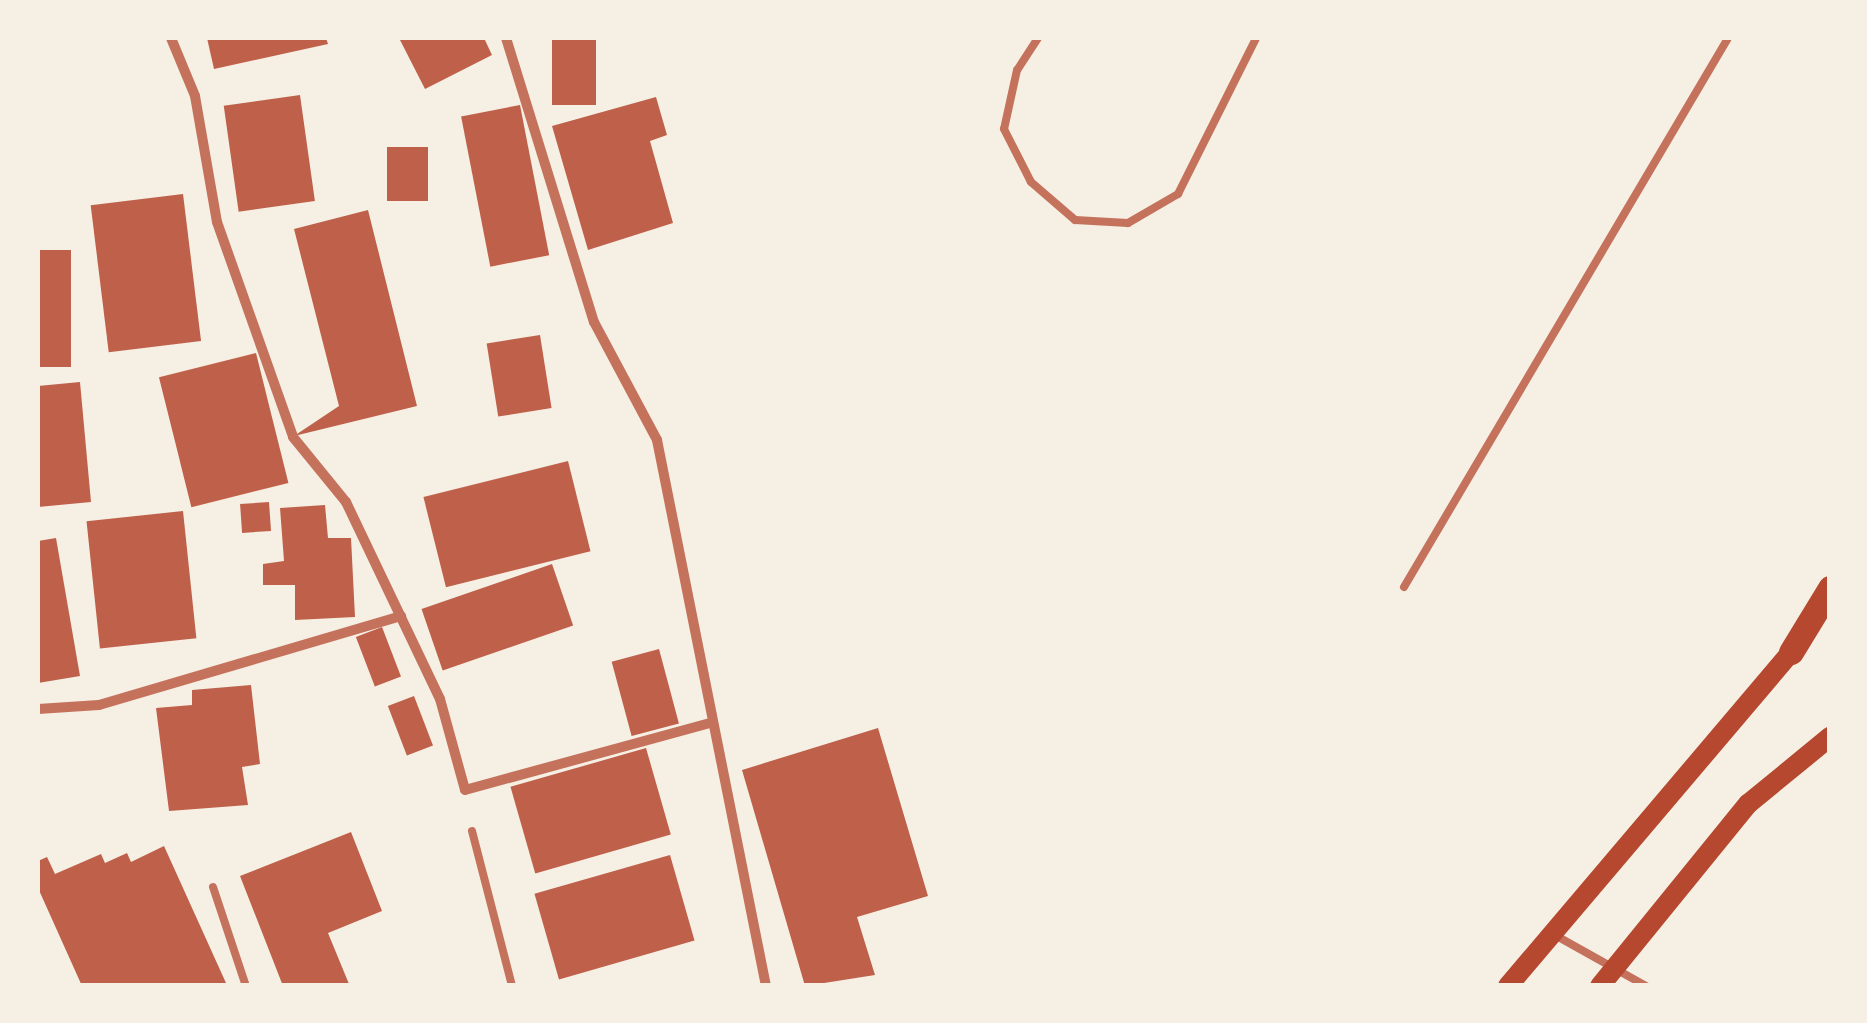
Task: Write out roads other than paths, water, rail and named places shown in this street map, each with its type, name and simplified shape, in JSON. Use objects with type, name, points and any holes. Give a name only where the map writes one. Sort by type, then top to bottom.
[{"type":"main road","points":[[1791,652],[1830,588]]},
{"type":"main road","points":[[1508,986],[1830,608]]},
{"type":"main road","points":[[1606,979],[1748,804],[1830,737]]},
{"type":"street","points":[[171,38],[195,96],[217,222],[293,437],[346,502],[440,699],[465,790],[710,723]]},
{"type":"street","points":[[506,38],[594,322],[657,440],[710,723],[766,986]]},
{"type":"street","points":[[38,709],[99,705],[401,616]]},
{"type":"lane","points":[[1038,38],[1017,70],[1004,129],[1031,182],[1075,220],[1128,223],[1178,194],[1256,38]]},
{"type":"lane","points":[[1404,587],[1728,38]]},
{"type":"lane","points":[[472,831],[512,986]]},
{"type":"lane","points":[[213,887],[246,986]]},
{"type":"lane","points":[[1553,934],[1606,979],[1646,986]]}]
